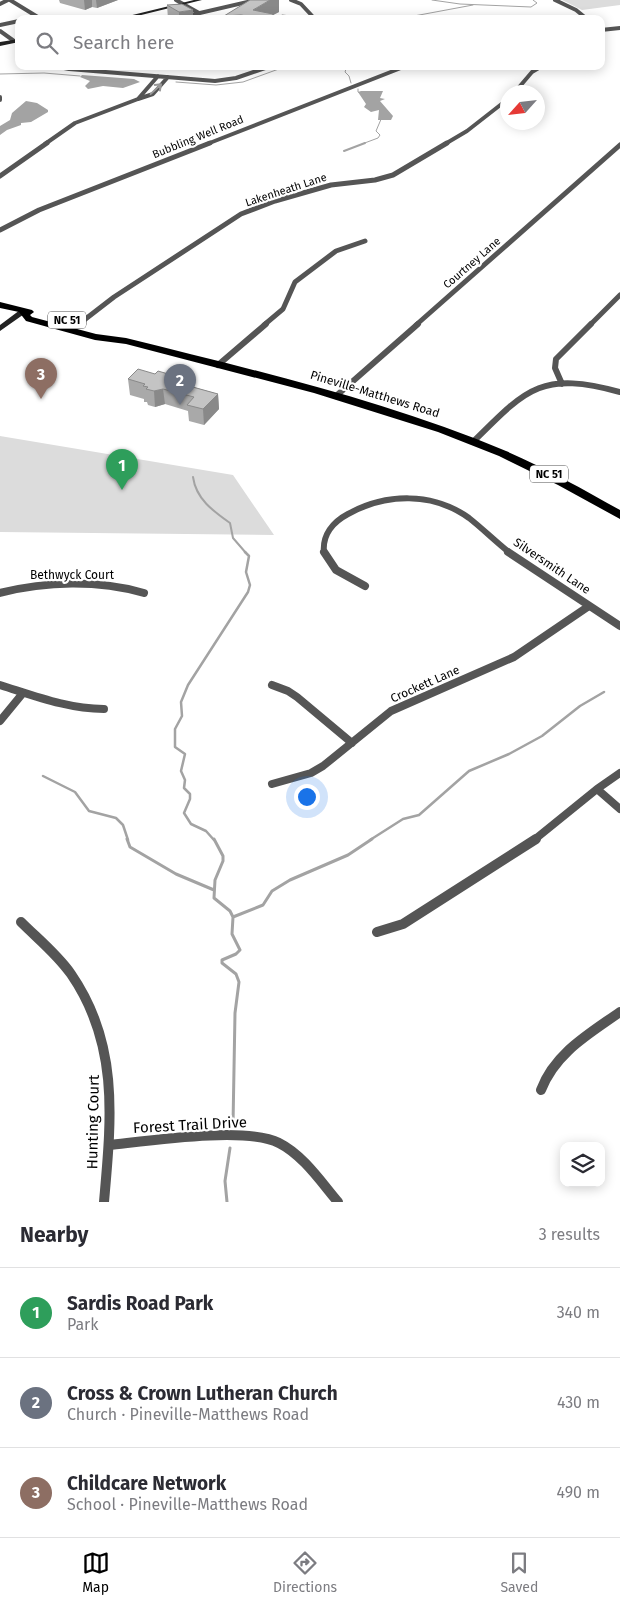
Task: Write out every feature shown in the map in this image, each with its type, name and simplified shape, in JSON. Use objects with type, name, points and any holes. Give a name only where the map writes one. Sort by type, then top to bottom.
[{"type":"main road","name":"NC 51","points":[[0,305],[23,312]]},
{"type":"main road","name":"Pineville-Matthews Road","points":[[23,312],[34,312],[102,330],[108,337]]},
{"type":"main road","name":"Pineville-Matthews Road","points":[[23,312],[29,319],[95,337],[108,337],[218,365],[415,419],[474,441],[532,466],[620,515]]},
{"type":"street","points":[[0,4],[9,0],[35,15]]},
{"type":"street","points":[[176,0],[199,13]]},
{"type":"street","points":[[135,15],[200,0]]},
{"type":"street","points":[[191,15],[256,0]]},
{"type":"street","points":[[291,0],[301,4],[311,15]]},
{"type":"street","points":[[555,0],[582,15]]},
{"type":"street","points":[[0,26],[15,22]]},
{"type":"street","points":[[605,30],[620,28]]},
{"type":"street","points":[[0,31],[15,40]]},
{"type":"street","points":[[0,44],[15,41]]},
{"type":"street","points":[[96,70],[215,81],[228,80],[259,70]]},
{"type":"street","name":"Bubbling Well Road","points":[[0,230],[38,210],[396,70]]},
{"type":"street","points":[[521,85],[535,70]]},
{"type":"street","points":[[138,99],[158,76]]},
{"type":"street","points":[[0,176],[75,123],[156,92],[168,77]]},
{"type":"street","name":"Lakenheath Lane","points":[[79,324],[114,298],[241,214],[275,201],[331,185],[375,180],[394,175],[467,131],[500,105]]},
{"type":"street","name":"Courtney Lane","points":[[336,396],[620,144]]},
{"type":"street","points":[[218,365],[284,308],[290,288],[295,282],[343,247],[365,242]]},
{"type":"street","points":[[562,384],[554,368],[556,359],[620,295]]},
{"type":"street","points":[[0,329],[23,312]]},
{"type":"street","points":[[474,441],[519,397],[534,389],[562,384],[582,384],[620,392]]},
{"type":"street","name":"Silversmith Lane","points":[[365,586],[340,574],[332,567],[324,552],[324,536],[337,521],[367,505],[389,498],[408,498],[443,505],[471,518],[515,557],[620,626]]},
{"type":"street","name":"Bethwyck Court","points":[[0,592],[31,586],[121,586],[144,593]]},
{"type":"street","name":"Crockett Lane","points":[[272,784],[317,770],[330,762],[391,711],[514,657],[589,606]]},
{"type":"street","points":[[0,685],[82,709],[104,709]]},
{"type":"street","points":[[272,685],[297,696],[352,742]]},
{"type":"street","points":[[0,721],[22,693]]},
{"type":"street","points":[[377,932],[410,920],[540,838],[597,789],[620,773]]},
{"type":"street","points":[[597,789],[620,809]]},
{"type":"street","name":"Hunting Court","points":[[21,922],[71,974],[86,998],[103,1035],[111,1092],[104,1202]]},
{"type":"street","points":[[541,1090],[544,1078],[552,1066],[567,1051],[620,1012]]},
{"type":"street","name":"Forest Trail Drive","points":[[109,1145],[176,1139],[232,1137],[268,1139],[285,1147],[294,1155],[338,1202]]},
{"type":"shaded area","points":[[562,0],[620,0],[620,5],[582,10]]},
{"type":"shaded area","points":[[82,75],[134,79],[140,82],[123,88],[103,86],[88,89],[85,86],[90,81],[80,77]]},
{"type":"shaded area","points":[[383,91],[380,98],[385,99],[380,101],[393,116],[391,120],[378,120],[379,110],[371,112],[364,107],[366,104],[358,92]]},
{"type":"shaded area","points":[[26,101],[37,103],[48,110],[48,112],[31,122],[21,123],[21,125],[7,130],[0,135],[0,126],[10,120],[12,113]]},
{"type":"shaded area","points":[[0,436],[233,475],[274,535],[0,532]]},
{"type":"building","points":[[250,0],[270,0],[253,10],[273,14],[273,15],[226,15]]},
{"type":"building","points":[[182,4],[193,10],[179,12],[167,5]]},
{"type":"building","points":[[138,369],[155,374],[158,371],[175,376],[171,381],[218,394],[203,409],[187,405],[194,397],[163,389],[154,391],[146,389],[148,387],[143,386],[145,384],[128,379]]},
{"type":"waterway","points":[[432,0],[460,4],[531,7],[537,3],[533,0]]},
{"type":"waterway","points":[[419,15],[473,5]]},
{"type":"waterway","points":[[176,82],[216,85],[243,82],[276,70]]},
{"type":"waterway","points":[[346,70],[351,83]]},
{"type":"waterway","points":[[0,74],[44,73],[80,76]]},
{"type":"waterway","points":[[358,89],[358,92],[361,93]]},
{"type":"waterway","points":[[362,144],[378,138],[380,135],[376,131],[382,117]]},
{"type":"waterway","points":[[344,151],[365,143]]},
{"type":"waterway","points":[[193,477],[198,492],[206,504],[230,523],[233,538],[246,553]]},
{"type":"waterway","points":[[214,840],[206,831],[191,824],[184,813],[190,799],[190,794],[184,788],[185,780],[181,771],[185,754],[175,747],[175,729],[182,716],[181,702],[188,685],[248,592],[250,585],[246,572],[249,556],[246,553]]},
{"type":"waterway","points":[[370,840],[403,819],[419,815],[469,771],[509,754],[542,736],[580,706],[604,692]]},
{"type":"waterway","points":[[43,776],[75,792],[89,811],[116,818],[123,825],[128,840]]},
{"type":"waterway","points":[[127,839],[130,847],[176,874],[214,890]]},
{"type":"waterway","points":[[214,839],[223,856],[223,861],[215,880],[214,898],[230,911],[233,917]]},
{"type":"waterway","points":[[233,917],[263,905],[272,891],[290,880],[348,855],[372,839]]},
{"type":"waterway","points":[[233,917],[232,934],[240,950],[236,954],[222,960],[222,963],[236,974],[239,982],[235,1013],[233,1125]]},
{"type":"waterway","points":[[227,1202],[225,1181],[230,1148]]},
{"type":"place","name":"Childcare Network","points":[[41,399]]},
{"type":"place","name":"Cross & Crown Lutheran Church","points":[[180,405]]},
{"type":"place","name":"Sardis Road Park","points":[[122,490]]}]
